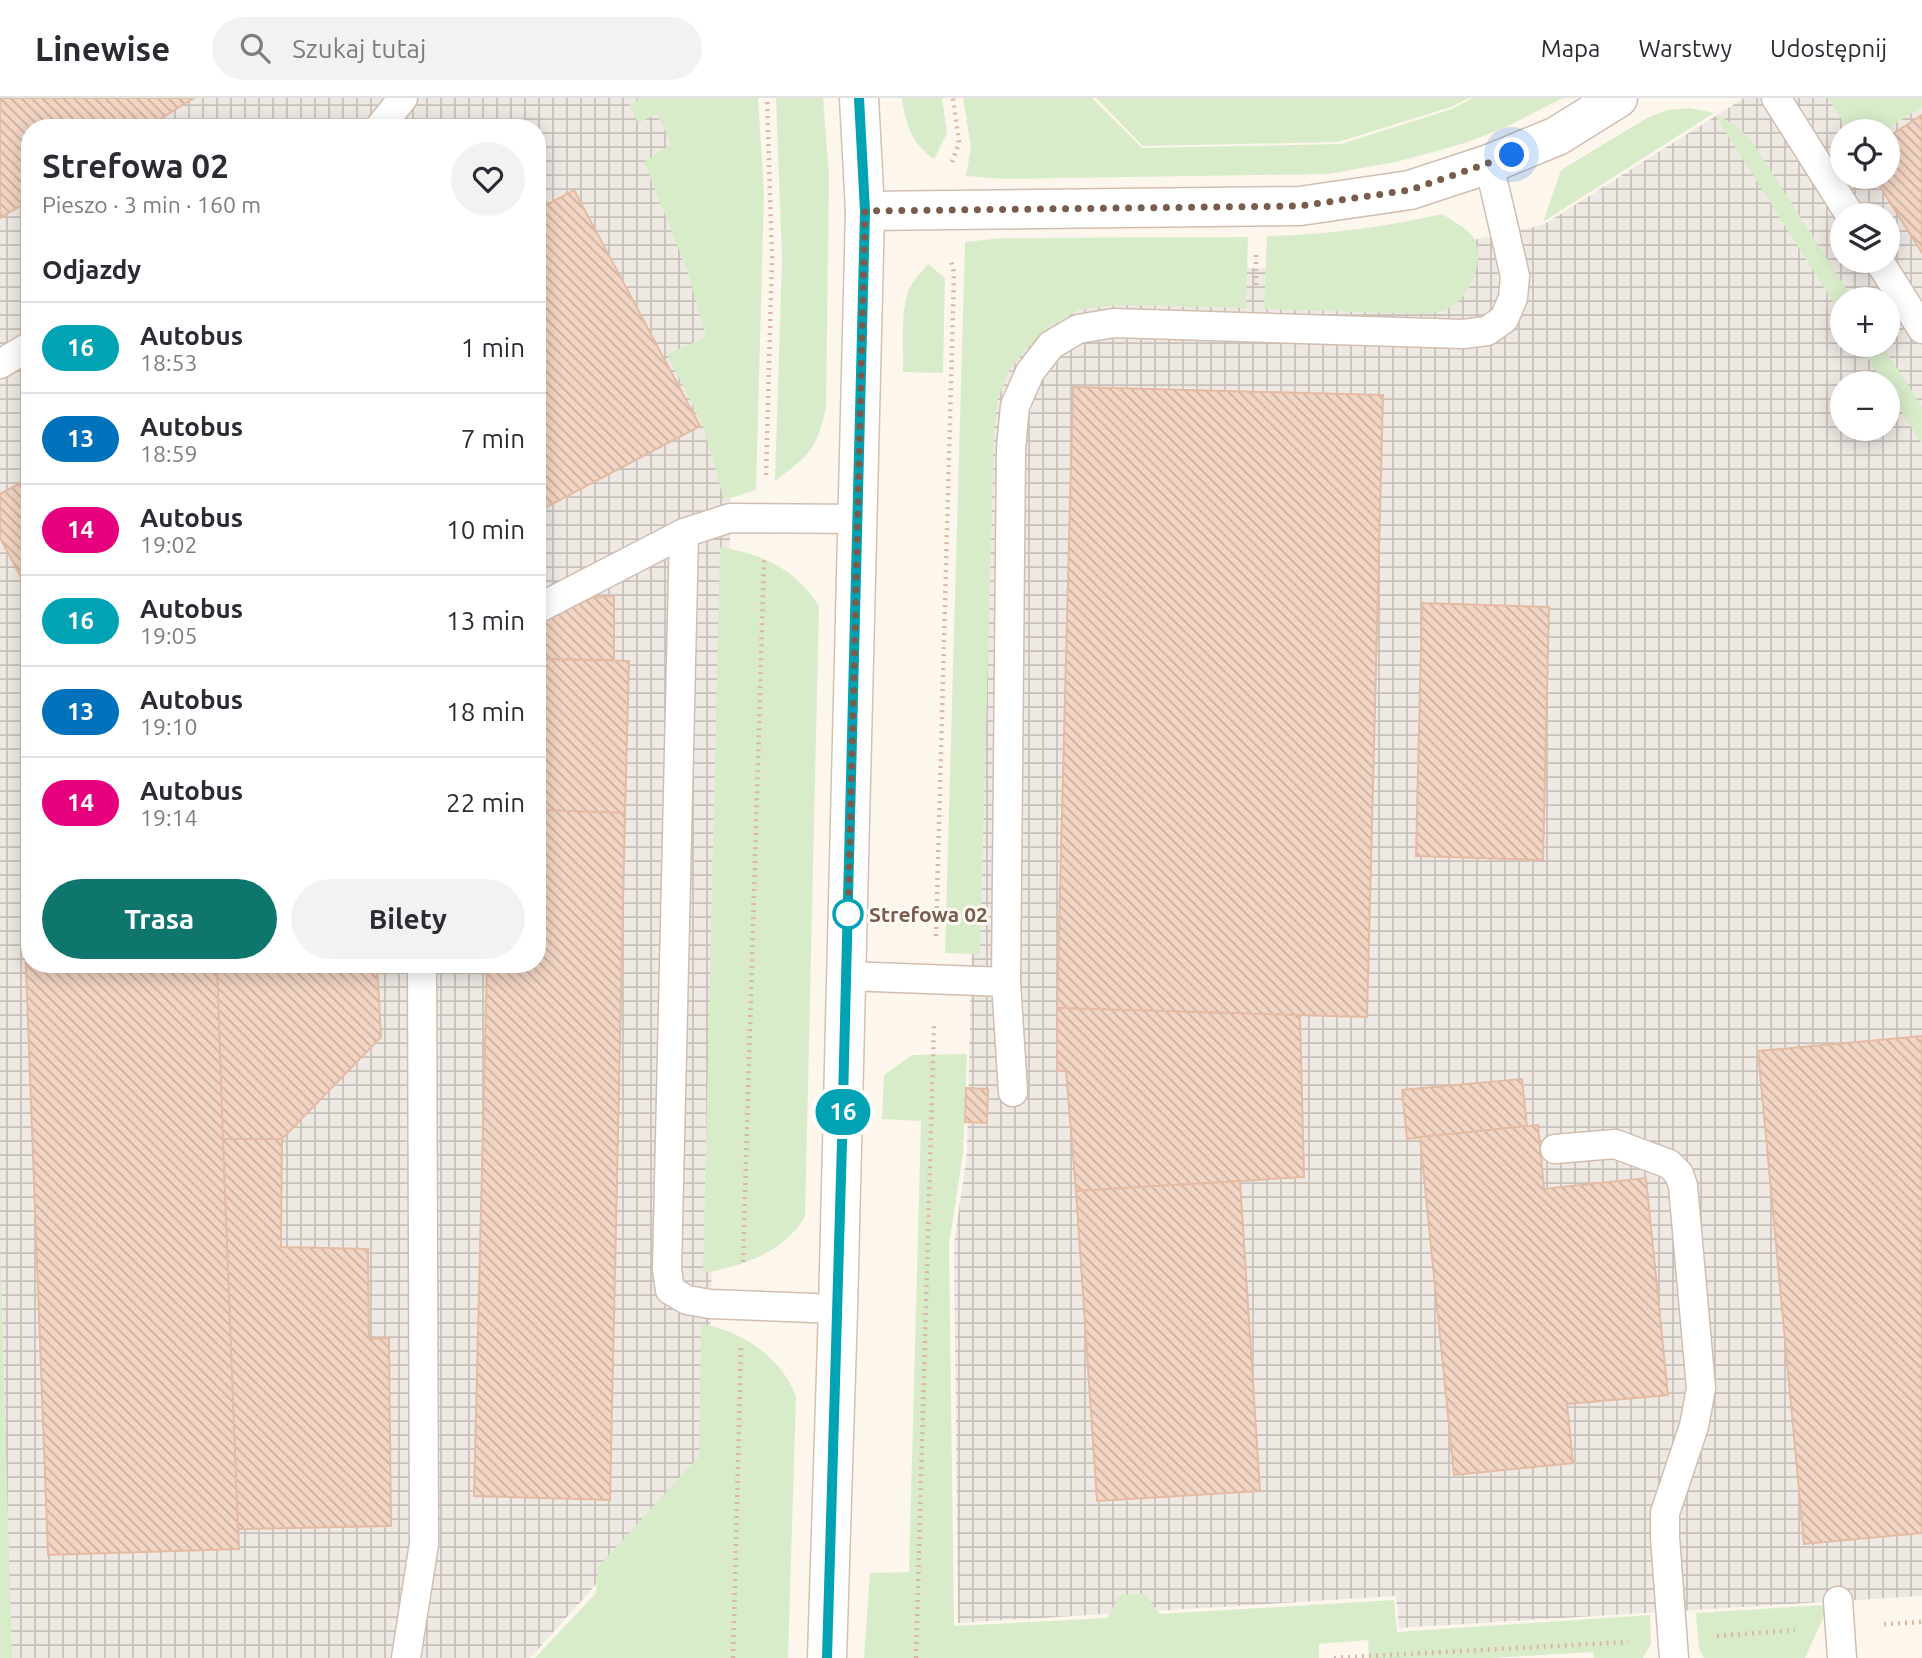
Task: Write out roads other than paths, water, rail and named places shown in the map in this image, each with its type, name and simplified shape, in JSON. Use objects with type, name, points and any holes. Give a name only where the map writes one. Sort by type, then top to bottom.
[{"type":"street","points":[[827,1658],[865,211],[859,98]]},
{"type":"street","points":[[865,211],[1300,206],[1410,190],[1489,164],[1557,136],[1618,98]]},
{"type":"lane","points":[[386,119],[403,98]]},
{"type":"lane","points":[[1776,98],[1842,203]]},
{"type":"lane","points":[[1013,1092],[1006,982],[1011,448],[1015,407],[1030,372],[1051,345],[1078,330],[1114,323],[1463,334],[1486,331],[1504,319],[1513,298],[1516,276],[1489,164]]},
{"type":"lane","points":[[1887,273],[1922,328]]},
{"type":"lane","points":[[0,364],[21,351]]},
{"type":"lane","points":[[546,604],[684,533],[730,518],[858,519]]},
{"type":"lane","points":[[684,533],[667,1269],[670,1290],[687,1300],[741,1306],[838,1309]]},
{"type":"lane","points":[[406,1658],[424,1544],[422,973]]},
{"type":"lane","points":[[847,976],[1006,982]]},
{"type":"lane","points":[[1555,1149],[1615,1144],[1669,1164],[1679,1174],[1683,1186],[1701,1388],[1694,1426],[1665,1513],[1674,1658]]},
{"type":"lane","points":[[1838,1601],[1842,1658]]},
{"type":"place","name":"Strefowa 02","points":[[848,914]]}]
